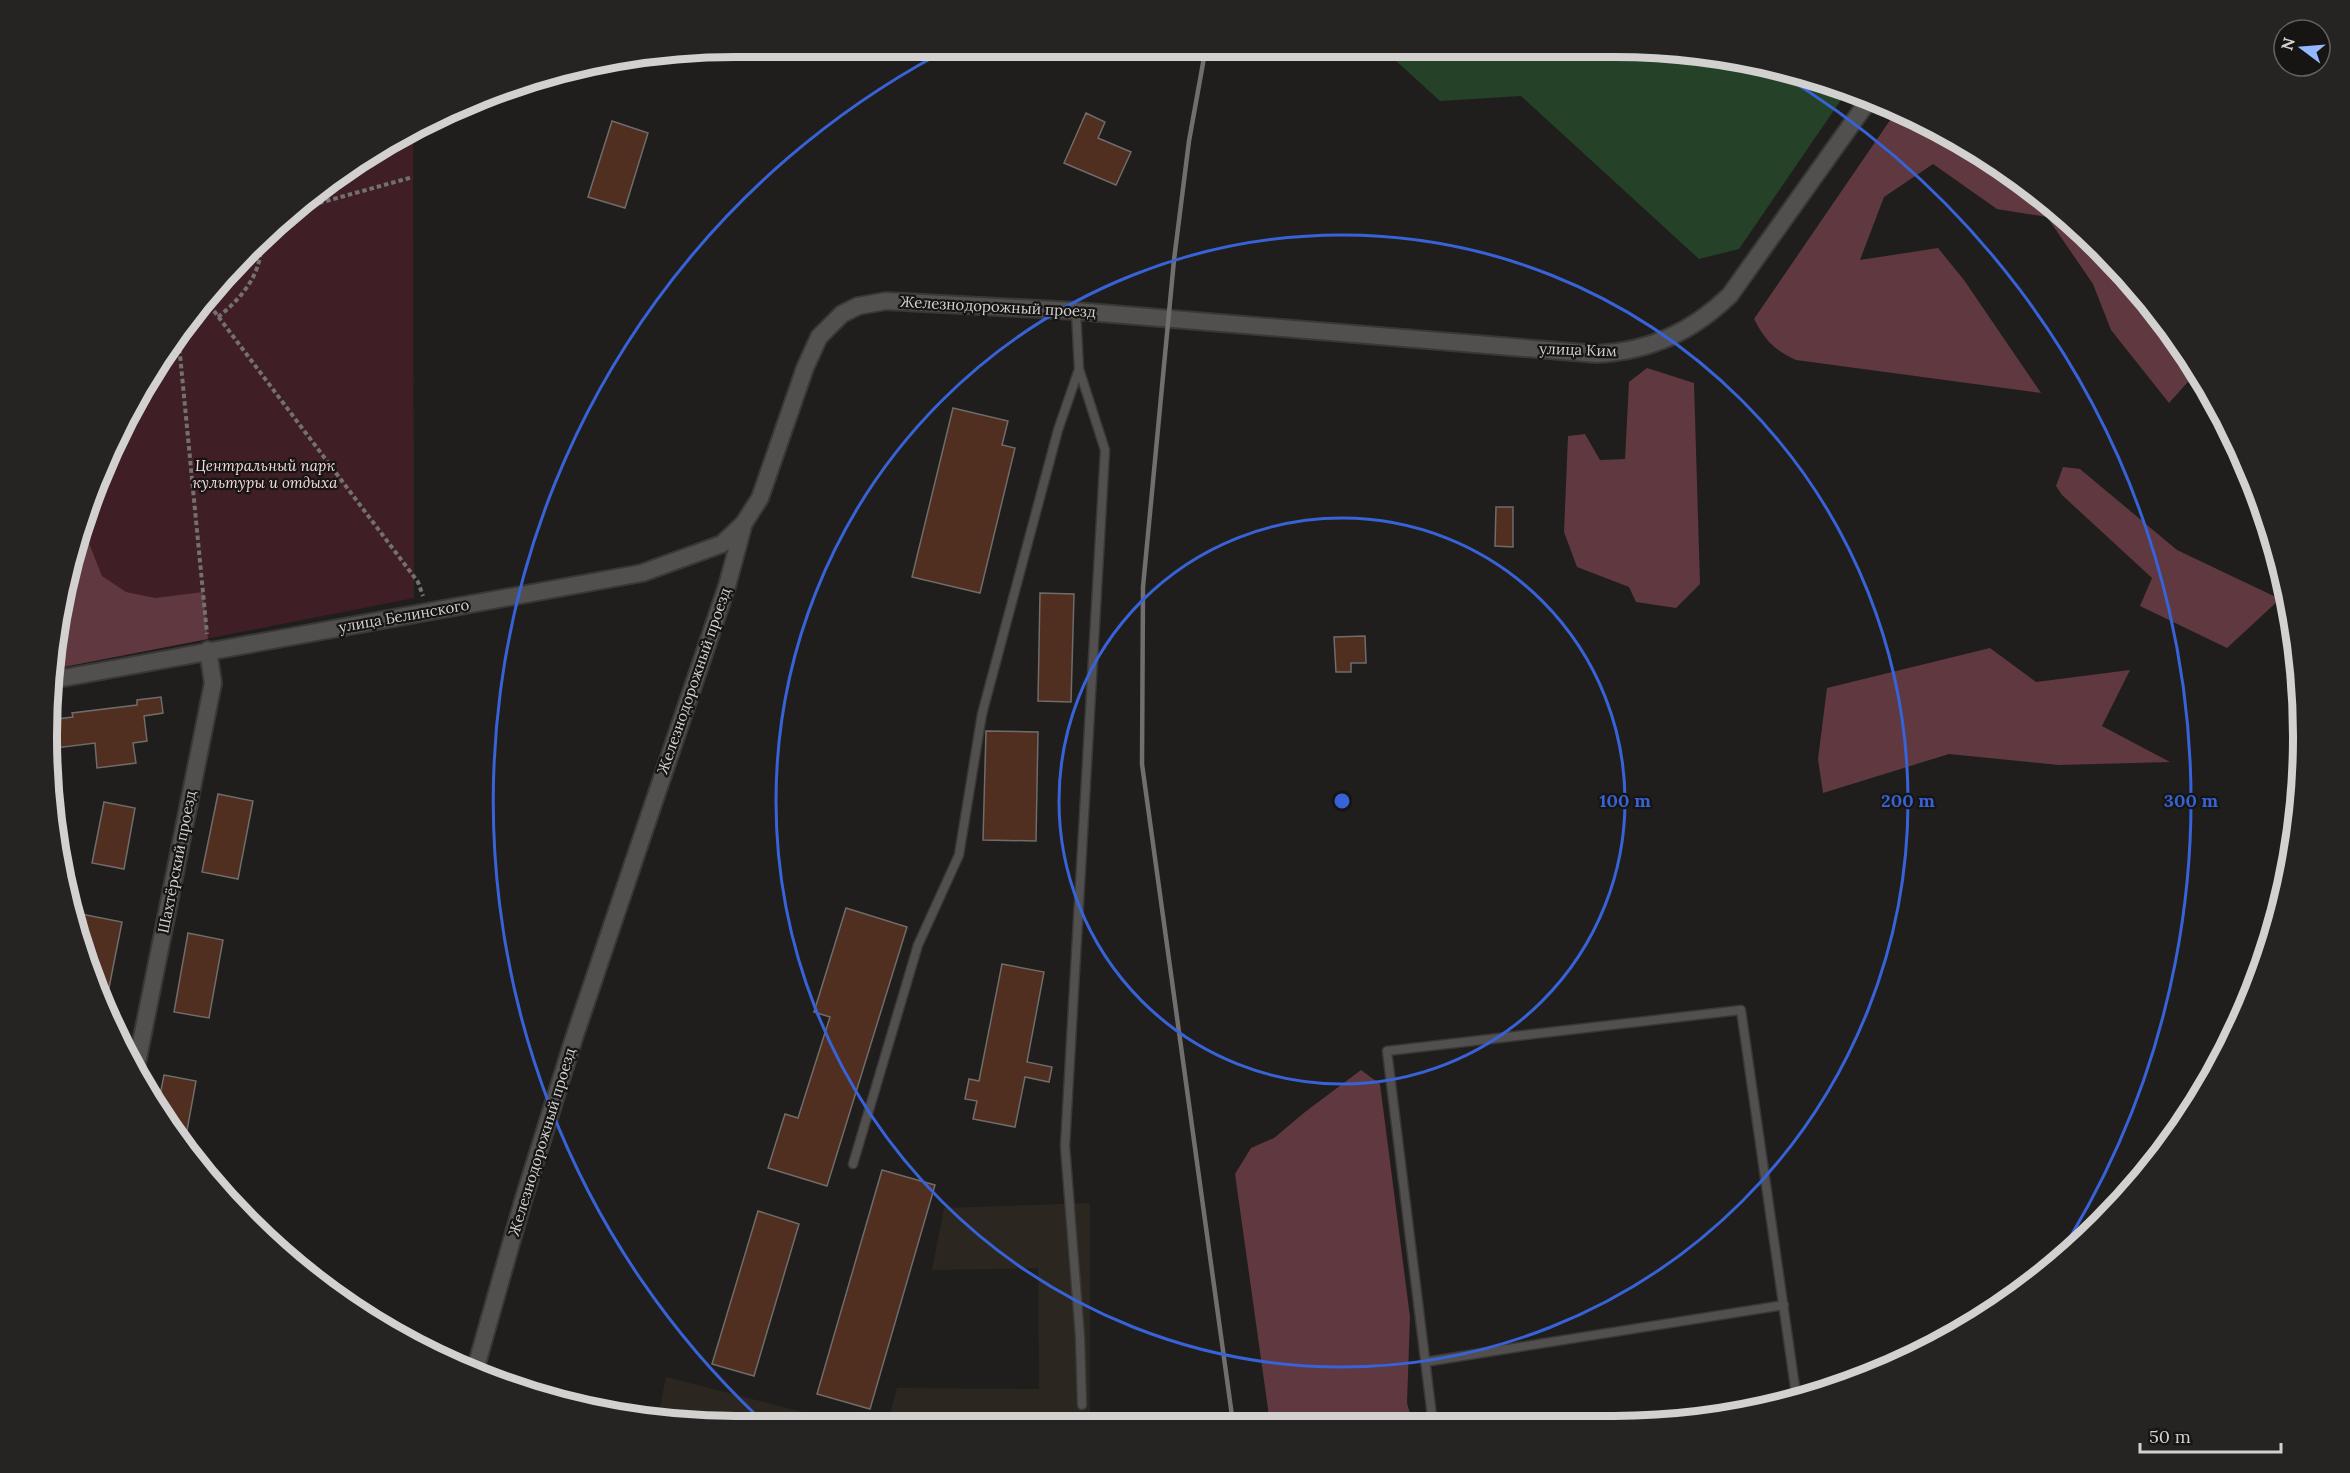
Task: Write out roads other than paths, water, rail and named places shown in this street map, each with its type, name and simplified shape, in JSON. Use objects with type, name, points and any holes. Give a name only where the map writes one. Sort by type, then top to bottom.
[{"type":"street","name":"улица Ким","points":[[1167,318],[1597,354],[1623,353],[1648,346],[1688,329],[1711,314],[1730,295],[1865,106]]},
{"type":"street","name":"Железнодорожный проезд","points":[[472,1362],[574,1038],[727,586],[744,523],[760,498],[819,337],[842,314],[858,306],[886,302],[1076,311],[1167,318]]},
{"type":"street","name":"улица Белинского","points":[[60,679],[642,573],[722,544],[744,523]]},
{"type":"street","name":"Шахтёрский проезд","points":[[138,1057],[213,683],[208,650]]},
{"type":"lane","points":[[1076,311],[1079,369],[1105,450],[1065,1146],[1080,1337],[1082,1405]]},
{"type":"lane","points":[[853,1164],[918,945],[958,855],[982,714],[1058,430],[1079,369]]},
{"type":"lane","points":[[1432,1416],[1387,1051],[1741,1010],[1796,1391]]},
{"type":"lane","points":[[1425,1362],[1784,1305]]},
{"type":"railway","points":[[1204,57],[1189,141],[1174,260],[1143,587],[1142,764],[1232,1416]]},
{"type":"park label","name":"Центральный парк культуры и отдыха","points":[[265,474]]}]
